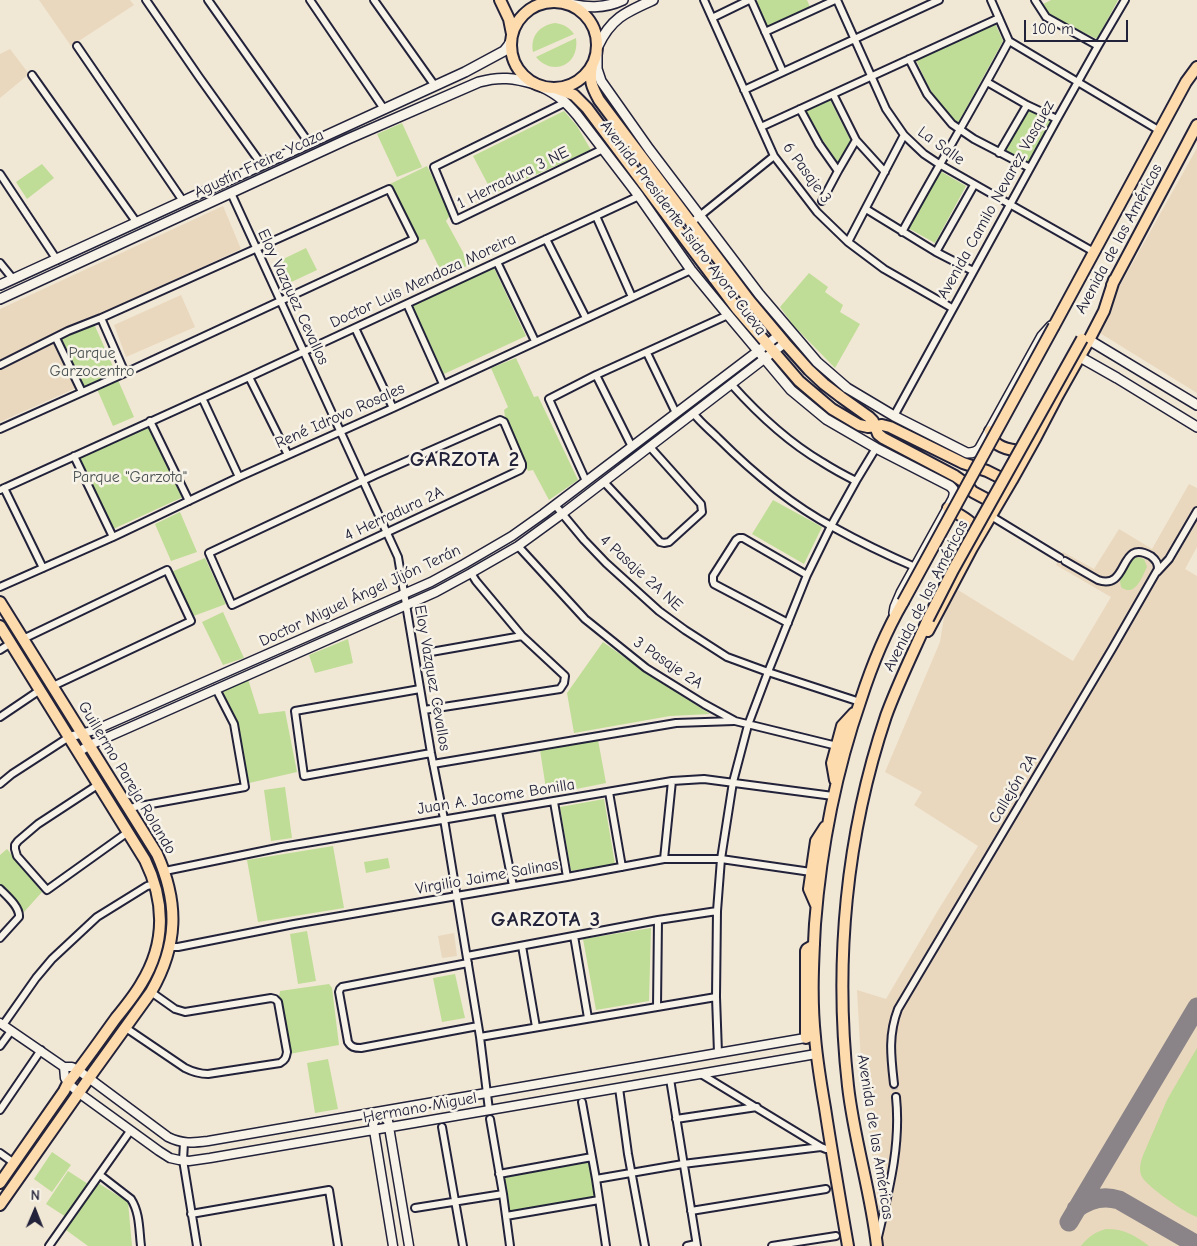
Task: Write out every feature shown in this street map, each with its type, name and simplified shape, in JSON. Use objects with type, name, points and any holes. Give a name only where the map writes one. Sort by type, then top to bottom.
[{"type":"main road","points":[[500,0],[509,19],[512,37],[512,56],[518,69],[538,85],[556,88],[576,83],[586,75],[592,66],[597,49],[608,29],[617,18],[653,0]]},
{"type":"main road","points":[[512,37],[519,20],[530,9],[543,3],[559,2],[598,7],[623,0]]},
{"type":"main road","points":[[559,2],[578,9],[588,18],[595,30],[597,49]]},
{"type":"main road","name":"Agustín Freire Ycaza","points":[[0,285],[435,86],[504,51],[512,37]]},
{"type":"main road","name":"Avenida Presidente Isidro Ayora Cueva","points":[[597,49],[596,64],[598,74],[608,94],[759,294],[816,362],[848,388],[894,416],[967,453],[972,453]]},
{"type":"main road","name":"Avenida Presidente Isidro Ayora Cueva","points":[[592,66],[591,82],[599,100],[749,300],[809,370],[841,397],[869,416],[878,434],[883,438],[955,476],[973,492],[990,501],[993,512]]},
{"type":"main road","name":"Avenida de las Américas","points":[[810,1037],[806,951],[814,946],[821,866],[828,822],[845,749],[858,706],[880,648],[893,620],[1186,82],[1197,67]]},
{"type":"main road","name":"Agustín Freire Ycaza","points":[[0,299],[479,82],[494,78],[508,78],[538,85]]},
{"type":"main road","name":"Avenida Presidente Isidro Ayora Cueva","points":[[538,85],[557,95],[577,115],[639,196],[691,270],[791,390],[826,419],[876,448],[950,486]]},
{"type":"main road","name":"Avenida Presidente Isidro Ayora Cueva","points":[[556,88],[574,95],[587,108],[737,309],[799,381],[832,410],[859,425],[890,427],[963,463],[1001,478],[1012,480]]},
{"type":"main road","name":"Avenida de las Américas","points":[[877,1243],[848,1087],[843,1019],[842,949],[854,845],[865,790],[886,716],[915,647],[953,570],[1086,339],[1114,280],[1197,125]]},
{"type":"main road","name":"Avenida de las Américas","points":[[972,453],[980,448],[1042,336],[1059,316]]},
{"type":"main road","points":[[915,647],[936,618],[980,534],[1080,357],[1086,339],[1197,405]]},
{"type":"main road","points":[[1080,357],[1197,427]]},
{"type":"main road","points":[[1118,378],[1127,363]]},
{"type":"main road","points":[[990,432],[1001,447],[1019,452],[1028,451]]},
{"type":"main road","name":"Avenida de las Américas","points":[[893,620],[895,607],[953,499],[955,493],[950,486]]},
{"type":"main road","points":[[948,508],[964,517],[979,530],[980,534]]},
{"type":"main road","name":"Guillermo Pareja Rolando","points":[[0,602],[157,854],[171,894],[173,920],[167,960],[151,992],[0,1205]]},
{"type":"main road","name":"Guillermo Pareja Rolando","points":[[0,626],[145,860],[155,884],[159,902],[160,926],[154,956],[141,985],[68,1083],[0,1183]]},
{"type":"main road","points":[[835,791],[832,763],[842,726],[858,706]]},
{"type":"main road","points":[[817,908],[809,889],[816,841],[828,822]]},
{"type":"main road","points":[[810,1037],[816,1054],[848,1246]]},
{"type":"street","points":[[146,0],[262,165]]},
{"type":"street","points":[[208,0],[309,144]]},
{"type":"street","points":[[310,0],[384,109]]},
{"type":"street","points":[[374,0],[435,86]]},
{"type":"street","name":"6 Pasaje 3","points":[[704,0],[774,156],[817,212],[848,242],[884,269],[952,308]]},
{"type":"street","points":[[712,18],[750,0],[783,72]]},
{"type":"street","points":[[765,32],[836,0]]},
{"type":"street","name":"La Salle","points":[[836,0],[886,109],[904,135],[924,154],[939,164],[1094,252]]},
{"type":"street","points":[[744,90],[939,0]]},
{"type":"street","points":[[991,0],[1009,41],[1160,131]]},
{"type":"street","name":"Avenida Camilo Nevarez Vasquez","points":[[894,416],[952,308],[1125,0]]},
{"type":"street","points":[[1038,1],[1046,17],[1098,46]]},
{"type":"street","points":[[761,127],[999,18]]},
{"type":"street","points":[[902,232],[939,164],[988,82],[1009,41]]},
{"type":"street","points":[[77,46],[183,201]]},
{"type":"street","points":[[909,59],[927,94],[952,124],[974,139],[1030,168]]},
{"type":"street","points":[[32,75],[136,223]]},
{"type":"street","points":[[988,82],[1027,105],[1057,119]]},
{"type":"street","points":[[833,94],[856,140],[885,172]]},
{"type":"street","name":"1 Herradura 3 NE","points":[[566,102],[434,167],[456,220],[603,149]]},
{"type":"street","points":[[999,153],[1027,105]]},
{"type":"street","points":[[800,109],[819,144],[838,171]]},
{"type":"street","points":[[848,242],[904,135]]},
{"type":"street","points":[[822,201],[856,140]]},
{"type":"street","points":[[691,223],[774,156]]},
{"type":"street","points":[[0,174],[57,260]]},
{"type":"street","points":[[936,252],[974,185]]},
{"type":"street","points":[[0,365],[68,331],[389,189],[414,239],[0,429]]},
{"type":"street","name":"Eloy Vazquez Cevallos","points":[[231,193],[398,557],[457,895],[480,1037],[510,1246]]},
{"type":"street","name":"Doctor Luis Mendoza Moreira","points":[[2,489],[250,377],[639,196]]},
{"type":"street","points":[[866,209],[902,232],[973,272]]},
{"type":"street","points":[[596,216],[632,297]]},
{"type":"street","points":[[546,239],[586,318]]},
{"type":"street","points":[[0,262],[13,279]]},
{"type":"street","points":[[497,262],[535,341]]},
{"type":"street","name":"René Idrovo Rosales","points":[[0,587],[113,537],[239,476],[393,408],[691,270]]},
{"type":"street","points":[[406,304],[443,384]]},
{"type":"street","points":[[586,481],[549,401],[550,398],[728,315]]},
{"type":"street","points":[[101,318],[125,372]]},
{"type":"street","points":[[355,328],[393,408]]},
{"type":"street","points":[[56,338],[82,392]]},
{"type":"street","name":"Doctor Miguel Ángel Jijón Terán","points":[[0,784],[12,774],[69,737],[95,730],[431,582],[464,564],[512,536],[767,344],[782,339]]},
{"type":"street","name":"Doctor Miguel Ángel Jijón Terán","points":[[78,752],[436,592],[518,546],[765,360],[774,352],[782,339]]},
{"type":"street","points":[[647,353],[676,413]]},
{"type":"street","points":[[596,375],[632,447]]},
{"type":"street","points":[[250,377],[288,455]]},
{"type":"street","points":[[732,384],[759,414],[789,439],[821,462],[856,481]]},
{"type":"street","points":[[204,402],[239,476]]},
{"type":"street","points":[[694,414],[738,458],[796,504],[831,526],[915,568]]},
{"type":"street","name":"4 Herradura 2A","points":[[500,420],[504,422],[522,464],[520,470],[386,533],[232,605],[209,553],[362,481],[500,420]]},
{"type":"street","points":[[150,421],[189,501]]},
{"type":"street","points":[[604,482],[660,542],[669,542],[702,512],[702,504],[650,447]]},
{"type":"street","points":[[718,1053],[716,997],[717,910],[720,859],[733,782],[748,724],[807,575],[831,526],[876,448]]},
{"type":"street","points":[[74,456],[113,537]]},
{"type":"street","points":[[2,489],[43,568]]},
{"type":"street","name":"4 Pasaje 2A NE","points":[[555,505],[606,563],[658,611],[727,657],[858,706]]},
{"type":"street","name":"Callejón 2A","points":[[894,1084],[890,1049],[892,1029],[898,1009],[1156,573],[1169,559],[1197,511]]},
{"type":"street","points":[[993,512],[1062,559],[1103,582],[1112,580],[1118,575],[1131,554],[1139,551],[1154,558],[1158,569],[1156,573]]},
{"type":"street","points":[[788,624],[714,584],[713,576],[739,538],[743,538],[807,575]]},
{"type":"street","name":"3 Pasaje 2A","points":[[518,546],[585,618],[646,668],[704,704],[735,720],[837,746]]},
{"type":"street","points":[[23,639],[167,570],[191,621],[53,686]]},
{"type":"street","points":[[424,710],[560,689],[564,683],[565,676],[522,636],[471,573]]},
{"type":"street","points":[[431,652],[522,636]]},
{"type":"street","points":[[0,650],[11,643]]},
{"type":"street","points":[[129,808],[245,787],[234,724],[216,689]]},
{"type":"street","points":[[420,689],[295,711],[304,776],[431,753]]},
{"type":"street","points":[[0,717],[40,690]]},
{"type":"street","points":[[433,764],[676,723],[735,720]]},
{"type":"street","points":[[112,722],[117,733]]},
{"type":"street","name":"Juan A. Jacome Bonilla","points":[[164,872],[282,847],[672,781],[704,779],[835,791]]},
{"type":"street","points":[[664,859],[672,781]]},
{"type":"street","points":[[99,784],[38,824],[18,841],[15,849],[17,856],[47,890],[128,832]]},
{"type":"street","points":[[609,792],[622,867]]},
{"type":"street","points":[[554,802],[566,877]]},
{"type":"street","points":[[498,811],[513,886]]},
{"type":"street","name":"Virgilio Jaime Salinas","points":[[170,947],[664,859],[720,859],[812,872]]},
{"type":"street","points":[[155,884],[147,886],[97,917],[52,959],[1,1024],[64,1066],[78,1070],[168,1137],[177,1142],[184,1143],[184,1160],[196,1246]]},
{"type":"street","points":[[0,889],[20,914],[0,938]]},
{"type":"street","points":[[478,1026],[355,1048],[350,1046],[348,1042],[339,992],[342,987],[522,946],[717,910]]},
{"type":"street","points":[[658,920],[658,1006]]},
{"type":"street","points":[[574,936],[588,1018]]},
{"type":"street","points":[[522,946],[536,1027]]},
{"type":"street","points":[[126,1028],[185,1068],[200,1074],[280,1063],[286,1058],[287,1052],[278,1002],[275,999],[271,998],[185,1012],[175,1009],[151,992]]},
{"type":"street","points":[[480,1037],[716,997]]},
{"type":"street","points":[[0,1046],[11,1031]]},
{"type":"street","name":"Hermano Miguel","points":[[184,1143],[208,1141],[810,1037]]},
{"type":"street","points":[[0,1110],[41,1050]]},
{"type":"street","name":"Hermano Miguel","points":[[68,1083],[159,1151],[170,1158],[184,1160],[210,1158],[390,1127],[490,1114],[619,1088],[816,1054]]},
{"type":"street","points":[[64,1066],[64,1078],[68,1083]]},
{"type":"street","points":[[701,1074],[826,1149],[831,1150]]},
{"type":"street","points":[[670,1079],[697,1245],[686,1246]]},
{"type":"street","points":[[619,1088],[645,1246]]},
{"type":"street","points":[[877,1243],[895,1163],[898,1126],[896,1097]]},
{"type":"street","points":[[582,1102],[606,1246]]},
{"type":"street","points":[[676,1119],[757,1107]]},
{"type":"street","points":[[393,1246],[372,1124],[379,1112],[388,1120],[390,1127],[410,1246]]},
{"type":"street","points":[[442,1127],[462,1246]]},
{"type":"street","points":[[49,1246],[128,1134]]},
{"type":"street","points":[[596,1179],[684,1164],[821,1146]]},
{"type":"street","points":[[0,1153],[14,1163]]},
{"type":"street","points":[[499,1174],[592,1157]]},
{"type":"street","points":[[100,1175],[132,1199],[137,1212],[141,1246]]},
{"type":"street","points":[[691,1211],[826,1189]]},
{"type":"street","points":[[192,1214],[329,1190],[338,1246]]},
{"type":"street","points":[[415,1208],[503,1194]]},
{"type":"street","points":[[506,1216],[599,1200]]},
{"type":"street","points":[[772,1246],[836,1236]]},
{"type":"shaded area","points":[[39,0],[130,0],[134,5],[71,46]]},
{"type":"shaded area","points":[[10,49],[29,74],[0,98],[0,54]]},
{"type":"shaded area","points":[[1197,148],[1197,393],[1095,330]]},
{"type":"shaded area","points":[[223,206],[241,249],[54,336],[76,388],[0,422],[0,309]]},
{"type":"shaded area","points":[[181,295],[195,327],[126,357],[114,325]]},
{"type":"shaded area","points":[[1189,484],[1197,488],[1197,547],[1185,569],[1197,576],[1197,1246],[883,1246],[861,1062],[857,990],[886,999],[978,846],[914,805],[922,792],[885,772],[940,642],[945,611],[958,590],[1073,661],[1111,597],[1056,565],[1063,552],[1094,569],[1119,529],[1152,549]]},
{"type":"shaded area","points":[[454,933],[457,956],[442,958],[438,936]]},
{"type":"green space","points":[[807,0],[810,7],[767,26],[756,1]]},
{"type":"green space","points":[[1051,0],[1118,0],[1097,39],[1050,16],[1043,4]]},
{"type":"green space","points":[[555,23],[566,26],[574,34],[533,52],[533,41],[537,32],[545,26]]},
{"type":"green space","points":[[995,23],[1003,41],[958,123],[938,103],[916,60]]},
{"type":"green space","points":[[576,38],[574,55],[564,65],[550,66],[536,57]]},
{"type":"green space","points":[[830,100],[851,141],[838,163],[806,111]]},
{"type":"green space","points":[[1029,110],[1052,121],[1028,163],[1005,151]]},
{"type":"green space","points":[[564,111],[577,126],[591,150],[493,194],[473,156]]},
{"type":"green space","points":[[402,123],[422,167],[397,177],[377,134]]},
{"type":"green space","points":[[42,164],[54,178],[27,199],[16,182]]},
{"type":"green space","points":[[427,166],[451,214],[446,221],[470,265],[443,275],[425,239],[416,241],[390,184]]},
{"type":"green space","points":[[940,171],[966,186],[935,243],[908,228]]},
{"type":"green space","points":[[306,248],[317,270],[285,285],[275,263]]},
{"type":"green space","points":[[494,268],[526,336],[444,374],[412,306]]},
{"type":"green space","points":[[809,273],[828,287],[825,292],[843,305],[840,312],[860,324],[835,368],[793,325],[780,307]]},
{"type":"green space","name":"Parque Garzocentro","points":[[94,324],[116,373],[84,387],[62,339]]},
{"type":"green space","points":[[516,358],[534,397],[538,396],[578,480],[549,500],[533,470],[528,471],[505,417],[504,410],[508,407],[491,368]]},
{"type":"green space","points":[[118,380],[134,417],[113,426],[97,389]]},
{"type":"green space","name":"Parque \"Garzota\"","points":[[149,424],[183,497],[111,530],[77,456]]},
{"type":"green space","points":[[773,500],[822,527],[804,564],[752,534]]},
{"type":"green space","points":[[180,512],[197,552],[171,561],[155,524]]},
{"type":"green space","points":[[1137,557],[1144,559],[1147,567],[1137,585],[1130,590],[1126,590],[1121,587],[1121,578],[1132,559]]},
{"type":"green space","points":[[205,558],[226,604],[191,617],[171,572]]},
{"type":"green space","points":[[223,612],[244,658],[223,665],[202,622]]},
{"type":"green space","points":[[348,639],[353,663],[315,673],[309,655]]},
{"type":"green space","points":[[603,642],[710,714],[670,716],[574,733],[567,693]]},
{"type":"green space","points":[[248,679],[259,714],[285,711],[297,772],[249,783],[237,724],[220,690]]},
{"type":"green space","points":[[598,740],[606,783],[547,795],[540,750]]},
{"type":"green space","points":[[285,787],[292,838],[271,841],[264,790]]},
{"type":"green space","points":[[604,799],[615,864],[571,871],[560,807]]},
{"type":"green space","points":[[333,846],[344,908],[258,922],[247,860]]},
{"type":"green space","points":[[7,849],[42,892],[24,912],[0,885],[0,855]]},
{"type":"green space","points":[[388,858],[390,868],[366,873],[364,862]]},
{"type":"green space","points":[[651,928],[649,1001],[596,1010],[583,939]]},
{"type":"green space","points":[[307,931],[316,981],[298,984],[290,934]]},
{"type":"green space","points":[[455,974],[465,1018],[442,1022],[433,978]]},
{"type":"green space","points":[[329,984],[332,988],[339,1045],[289,1054],[279,997],[280,991]]},
{"type":"green space","points":[[1197,1048],[1197,1217],[1191,1215],[1151,1187],[1142,1177],[1140,1168],[1143,1156],[1167,1100]]},
{"type":"green space","points":[[328,1059],[338,1109],[315,1113],[307,1063]]},
{"type":"green space","points":[[52,1152],[71,1165],[52,1192],[34,1179]]},
{"type":"green space","points":[[589,1157],[596,1197],[509,1212],[500,1174]]},
{"type":"green space","points":[[68,1171],[88,1184],[66,1217],[46,1204]]},
{"type":"green space","points":[[98,1183],[128,1202],[132,1246],[88,1246],[66,1230]]},
{"type":"green space","points":[[1106,1229],[1129,1233],[1149,1246],[1081,1246],[1092,1235]]},
{"type":"taxiway","points":[[1069,1222],[1197,1007]]},
{"type":"taxiway","points":[[1076,1209],[1096,1199],[1119,1200],[1197,1245]]},
{"type":"tunnel","points":[[894,1084],[896,1097]]},
{"type":"district","name":"GARZOTA 2","points":[[465,460]]},
{"type":"district","name":"GARZOTA 3","points":[[546,920]]}]
